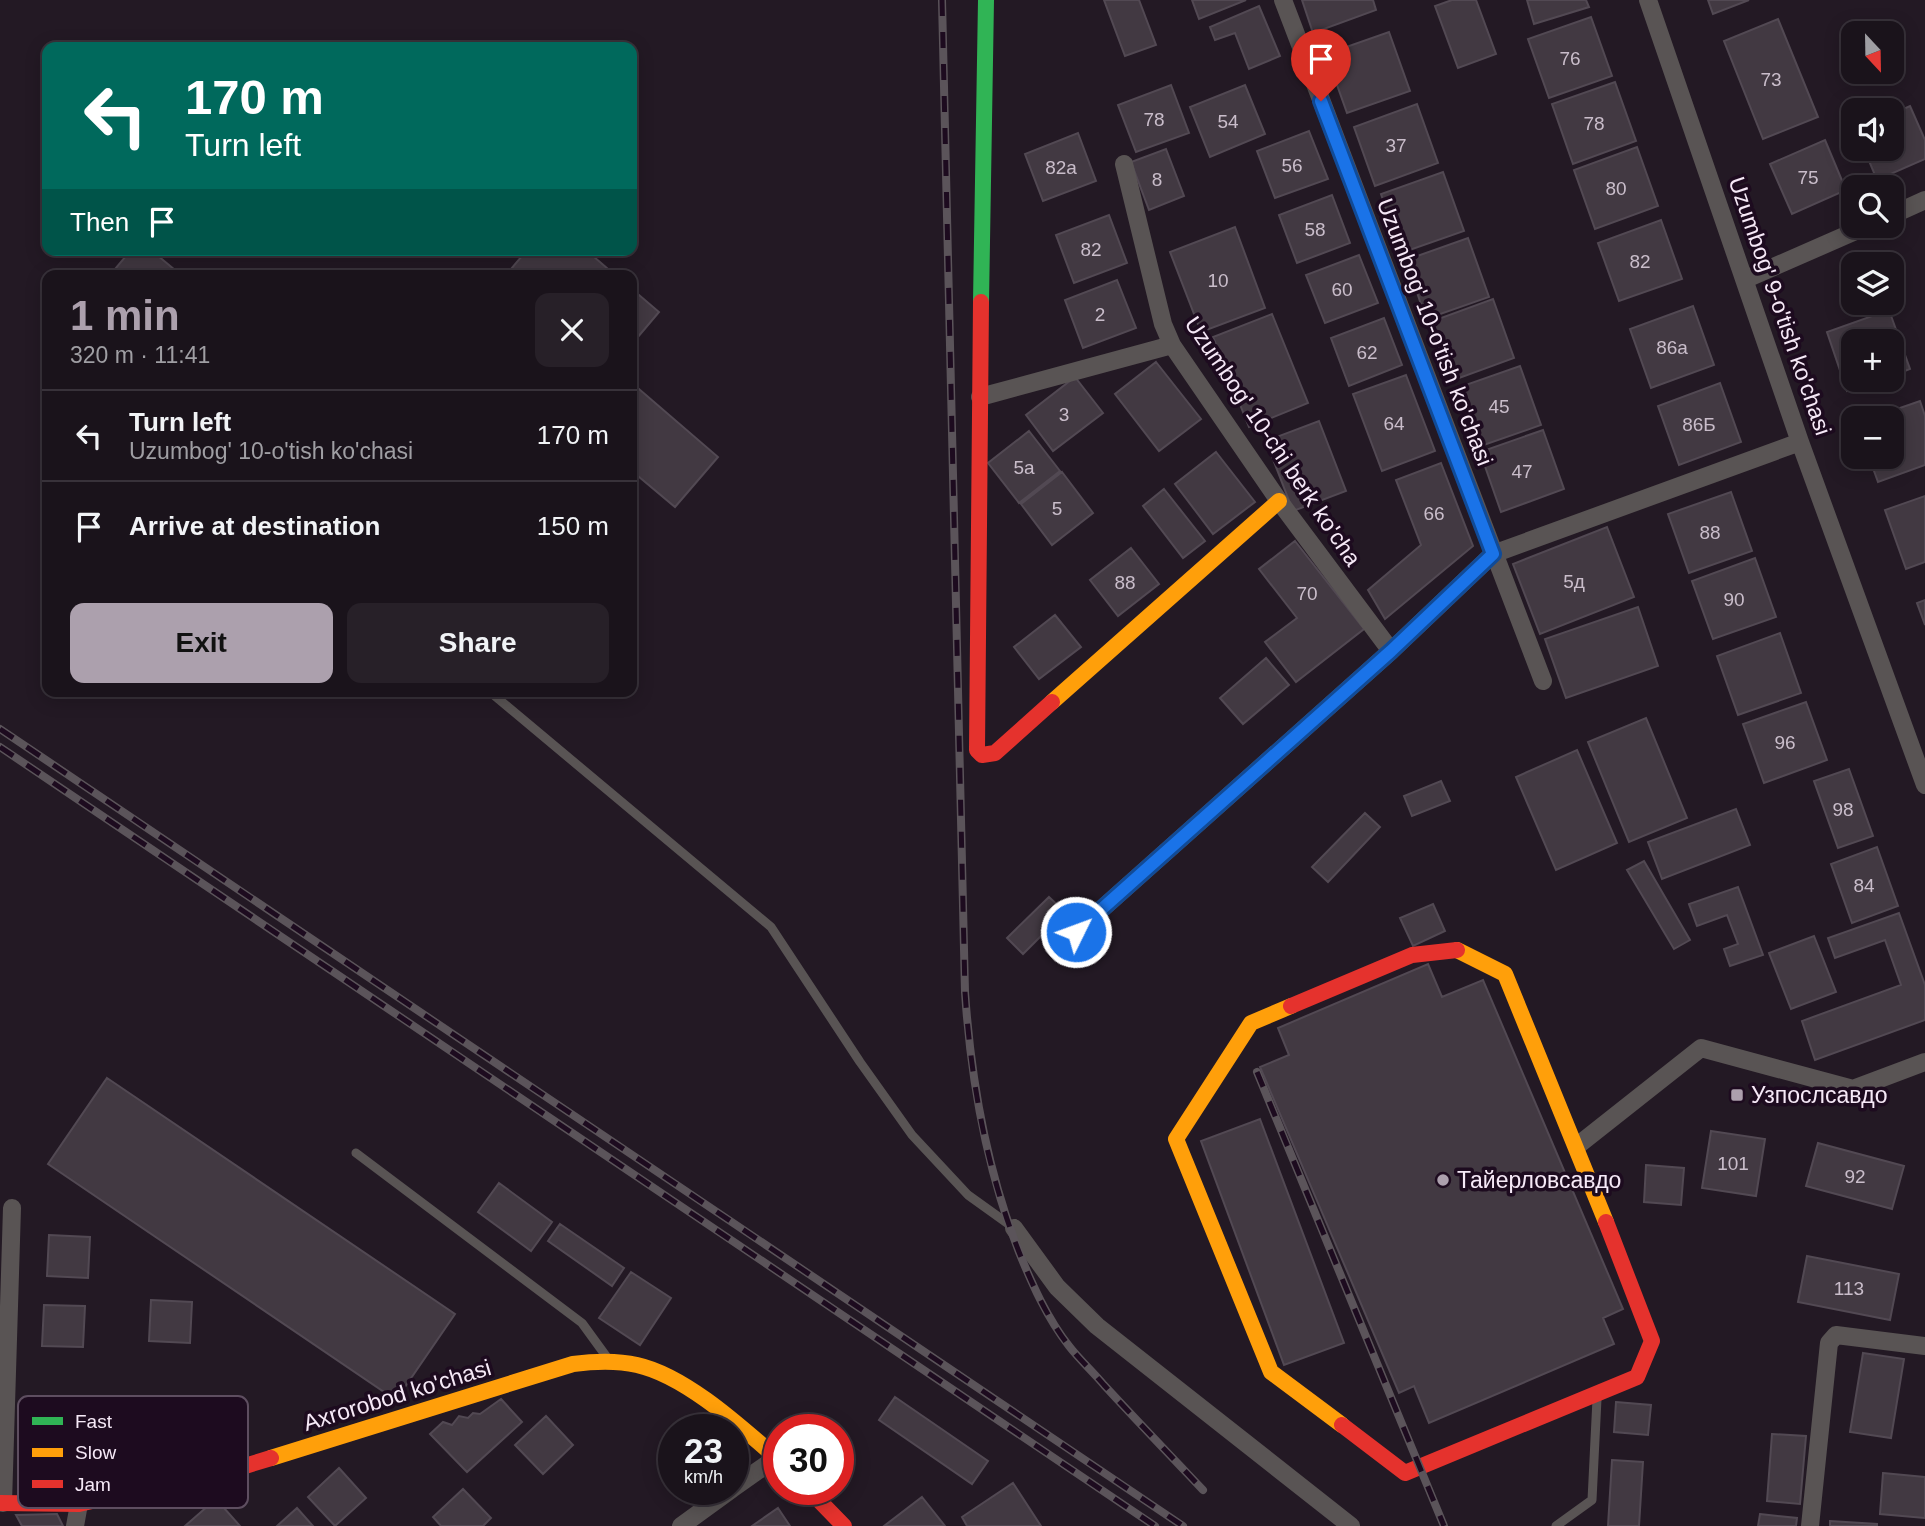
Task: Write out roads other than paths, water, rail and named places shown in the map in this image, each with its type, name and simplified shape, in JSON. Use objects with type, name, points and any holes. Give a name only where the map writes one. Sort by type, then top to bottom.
[{"type":"street","points":[[986,0],[975,741],[977,750],[982,755],[995,753],[1279,501]]},
{"type":"street","name":"Uzumbog' 10-o'tish ko'chasi","points":[[1283,0],[1543,681]]},
{"type":"street","name":"Uzumbog' 9-o'tish ko'chasi","points":[[1648,0],[1800,442],[1925,785]]},
{"type":"street","name":"Uzumbog' 10-chi berk ko'cha","points":[[1124,164],[1163,324],[1172,345],[1279,501],[1391,651]]},
{"type":"street","points":[[1904,210],[1925,201]]},
{"type":"street","points":[[1746,279],[1841,237]]},
{"type":"street","points":[[980,397],[1172,345]]},
{"type":"street","points":[[1076,932],[1391,651],[1493,554],[1800,442]]},
{"type":"street","points":[[1457,950],[1505,974],[1577,1146],[1651,1341],[1637,1377],[1405,1473],[1271,1372],[1176,1139],[1251,1023],[1412,955],[1457,950]]},
{"type":"street","points":[[1577,1146],[1701,1048],[1853,1089],[1925,1062]]},
{"type":"street","points":[[1,1503],[12,1208]]},
{"type":"street","points":[[1014,1228],[1057,1287],[1097,1325],[1352,1526]]},
{"type":"street","points":[[1810,1526],[1829,1343],[1836,1335],[1925,1346]]},
{"type":"street","name":"Axrorobod ko'chasi","points":[[248,1465],[573,1364],[609,1360],[650,1367],[695,1390],[763,1447]]},
{"type":"street","points":[[681,1526],[711,1505]]},
{"type":"street","points":[[824,1505],[844,1526]]},
{"type":"street","points":[[75,1526],[78,1508]]},
{"type":"lane","points":[[496,697],[771,927],[912,1135],[968,1195],[1014,1228]]},
{"type":"lane","points":[[356,1153],[582,1323],[609,1360]]},
{"type":"lane","points":[[1556,1526],[1592,1500],[1597,1394]]},
{"type":"railway","points":[[942,0],[965,992],[976,1091],[989,1156],[1007,1220],[1047,1312],[1077,1356],[1203,1490]]},
{"type":"railway","points":[[0,729],[1183,1526]]},
{"type":"railway","points":[[0,747],[1155,1526]]},
{"type":"railway","points":[[1257,1072],[1444,1526]]},
{"type":"place","name":"Узпослсавдо","points":[[1737,1095]]},
{"type":"place","name":"Тайерловсавдо","points":[[1443,1180]]}]
